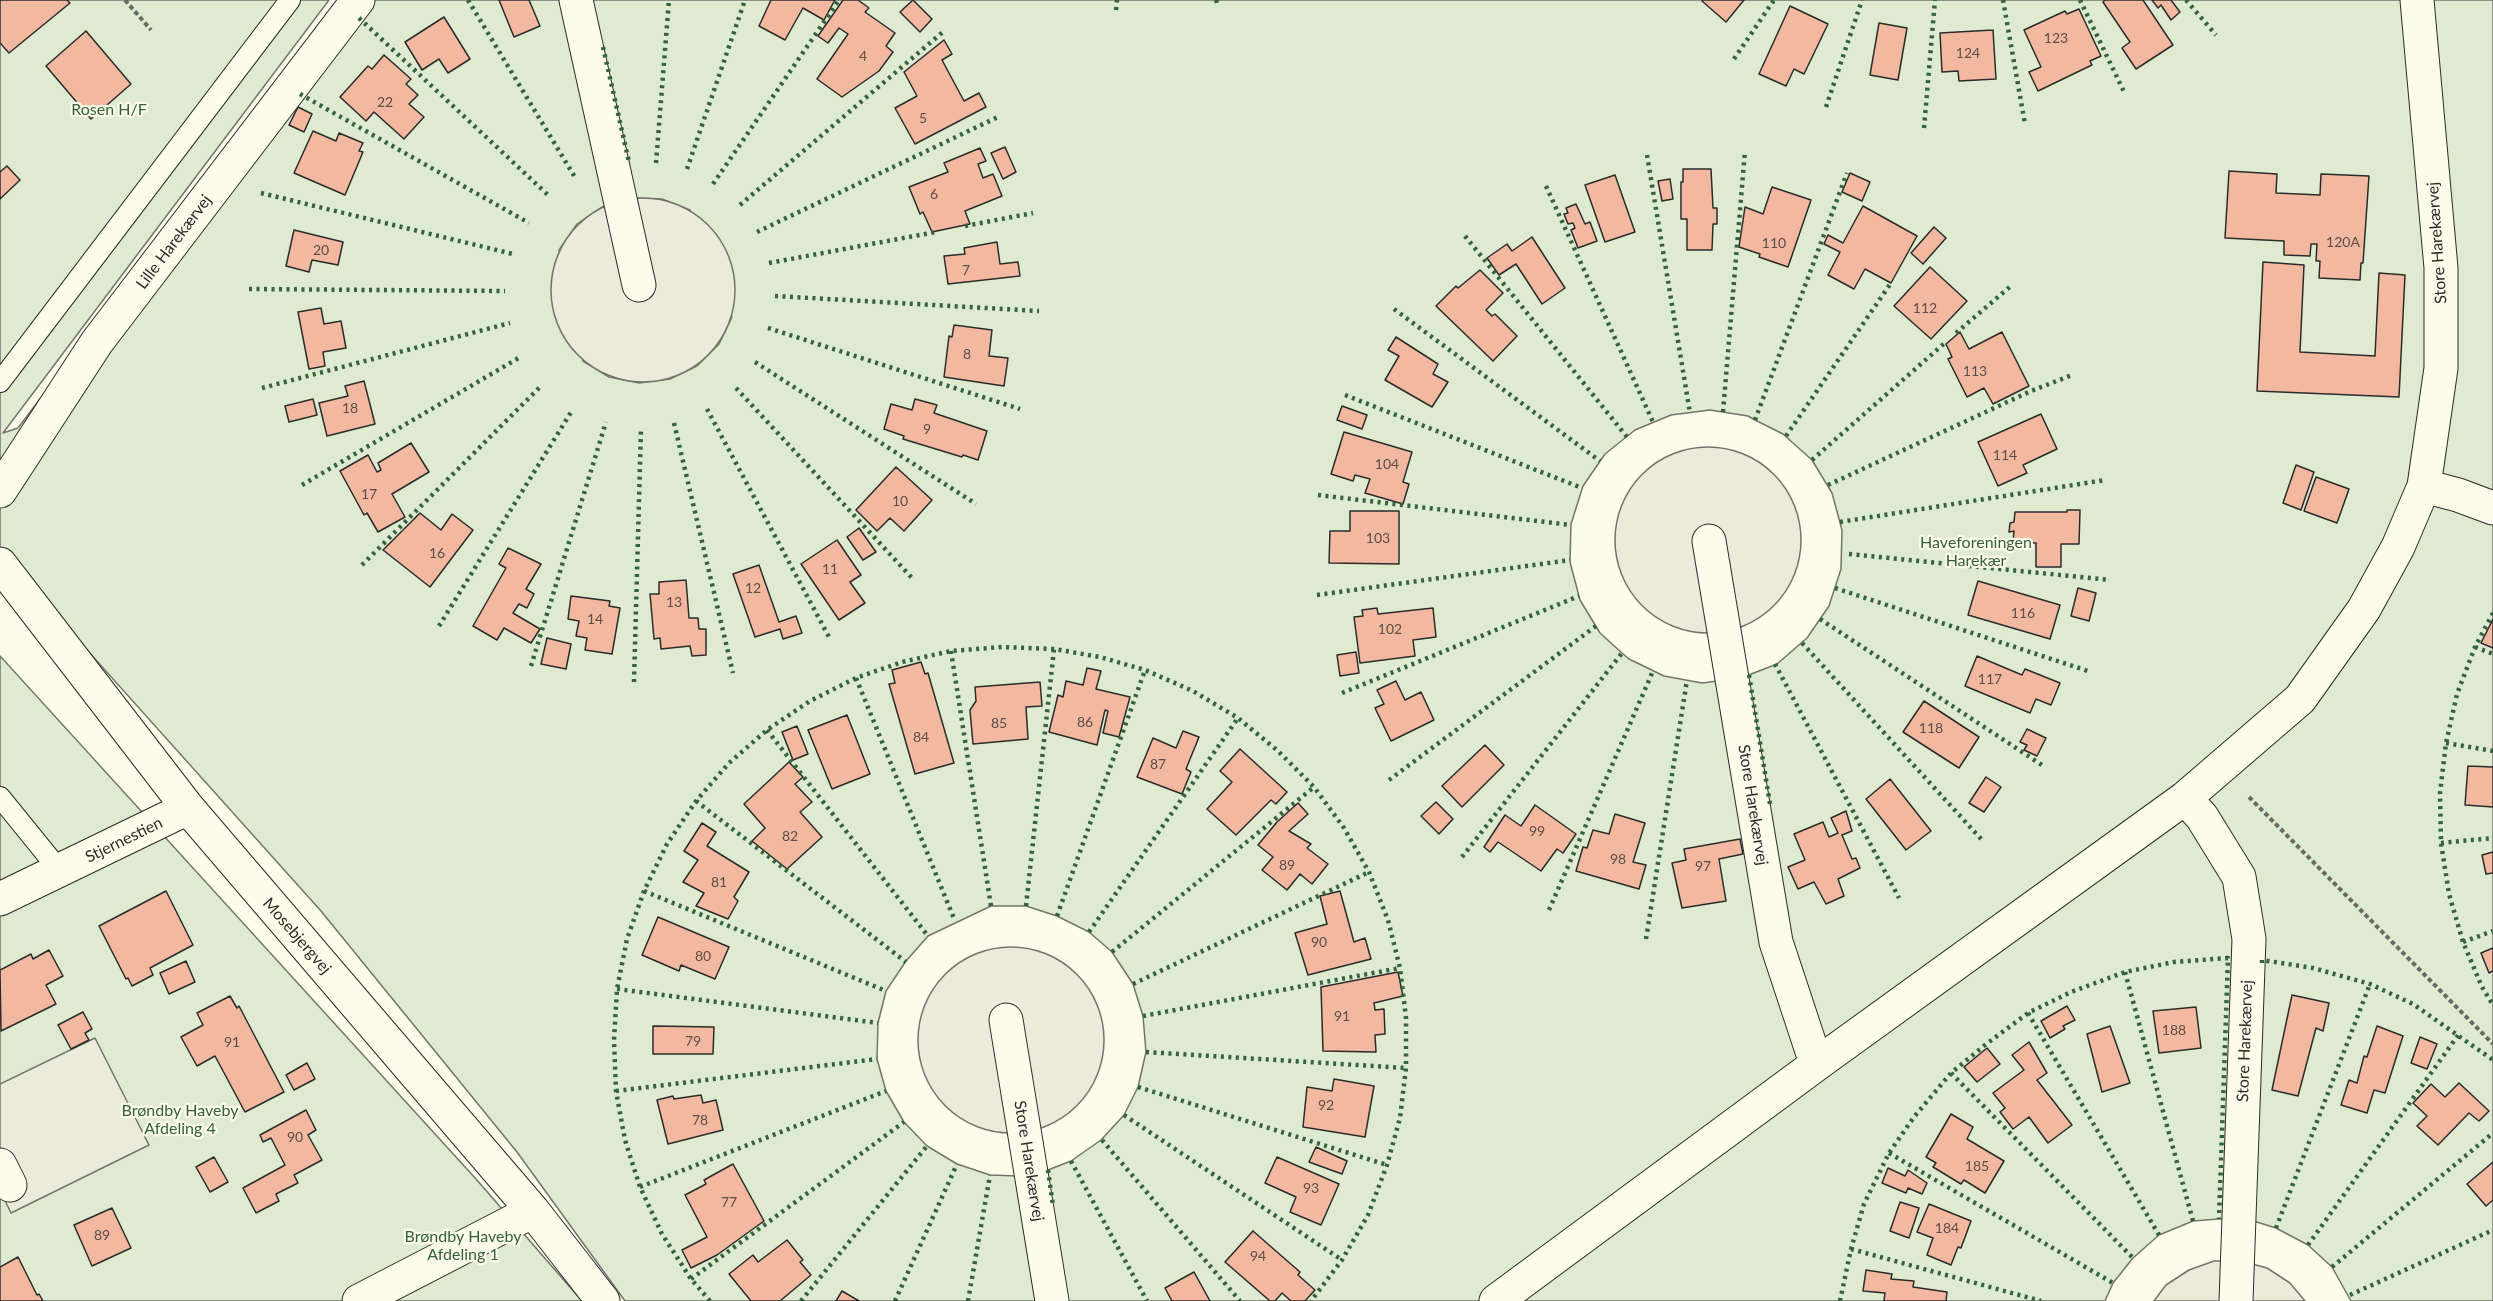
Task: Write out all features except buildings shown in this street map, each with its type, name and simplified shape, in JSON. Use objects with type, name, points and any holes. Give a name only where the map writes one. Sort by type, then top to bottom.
[{"type":"street","name":"Lille Harekærvej","points":[[0,491],[97,342],[358,0]]},
{"type":"street","points":[[576,0],[639,285]]},
{"type":"street","name":"Store Harekærvej","points":[[1517,1295],[1821,1061],[2185,798],[2300,699],[2364,609],[2398,547],[2424,486],[2441,368],[2441,268],[2417,0]]},
{"type":"street","points":[[2424,486],[2493,508]]},
{"type":"street","name":"Store Harekærvej","points":[[1709,541],[1776,942],[1812,1051],[1821,1061]]},
{"type":"street","name":"Mosebjergvej","points":[[0,564],[188,808],[533,1211],[603,1301]]},
{"type":"street","name":"Store Harekærvej","points":[[2185,798],[2202,817],[2239,877],[2249,939],[2236,1301]]},
{"type":"street","name":"Stjernestien","points":[[0,899],[188,808]]},
{"type":"street","name":"Store Harekærvej","points":[[1006,1020],[1052,1301]]},
{"type":"street","points":[[359,1301],[533,1211]]},
{"type":"lane","points":[[0,382],[290,0]]},
{"type":"lane","points":[[0,797],[60,871]]},
{"type":"path","points":[[125,0],[151,30]]},
{"type":"path","points":[[2221,768],[2493,1044]]},
{"type":"green space","points":[[0,0],[329,0],[3,433],[18,428],[342,0],[2493,0],[2493,1301],[2351,1301],[2332,1267],[2308,1245],[2276,1228],[2247,1219],[2219,1219],[2193,1221],[2159,1235],[2133,1258],[2113,1283],[2105,1301],[625,1301],[517,1152],[321,911],[0,553]],"holes":[[[631,198],[662,199],[690,210],[732,317],[719,344],[697,366],[670,379],[639,383],[609,377],[583,361],[559,250],[577,224],[602,207]],[[1710,410],[1748,416],[1783,434],[1812,460],[1832,493],[1842,530],[1841,569],[1829,606],[1807,638],[1777,664],[1741,678],[1702,683],[1664,676],[1629,659],[1622,653],[1600,633],[1580,600],[1570,562],[1571,524],[1583,486],[1605,454],[1635,430],[1671,415]],[[991,906],[1026,906],[1057,916],[1089,932],[1112,952],[1133,984],[1143,1016],[1146,1052],[1138,1087],[1124,1115],[1101,1140],[1071,1161],[1048,1170],[1018,1176],[990,1175],[957,1164],[927,1146],[904,1122],[886,1091],[877,1059],[878,1023],[886,991],[906,961],[928,936]]]},
{"type":"green space","name":"Brøndby Haveby Afdeling 4","points":[[0,656],[476,1179],[582,1301],[0,1301]]},
{"type":"shaded area","points":[[643,198],[661,199],[678,205],[694,213],[708,225],[720,239],[728,255],[734,272],[734,308],[728,325],[720,341],[708,355],[694,367],[678,375],[661,381],[643,382],[625,381],[608,375],[592,367],[578,355],[566,341],[558,325],[552,308],[551,290],[552,272],[558,255],[566,239],[578,225],[592,213],[608,205],[625,199]]},
{"type":"shaded area","points":[[1708,447],[1744,454],[1774,474],[1794,504],[1801,540],[1794,576],[1774,606],[1744,626],[1708,633],[1672,626],[1642,606],[1622,576],[1615,540],[1622,504],[1642,474],[1672,454]]},
{"type":"shaded area","points":[[1011,947],[1047,954],[1077,974],[1097,1004],[1104,1040],[1097,1076],[1077,1106],[1047,1126],[1011,1133],[975,1126],[945,1106],[925,1076],[918,1040],[925,1004],[945,974],[975,954]]},
{"type":"shaded area","points":[[95,1038],[149,1145],[11,1213],[0,1190],[0,1084]]},
{"type":"shaded area","points":[[2214,1261],[2241,1261],[2267,1268],[2290,1283],[2305,1301],[2154,1301],[2166,1285],[2189,1270]]},
{"type":"hedge","points":[[468,0],[576,179]]},
{"type":"hedge","points":[[656,163],[669,0]]},
{"type":"hedge","points":[[687,169],[745,0]]},
{"type":"hedge","points":[[713,184],[839,0]]},
{"type":"hedge","points":[[1116,10],[1117,0]]},
{"type":"hedge","points":[[1734,59],[1774,0]]},
{"type":"hedge","points":[[1826,107],[1862,0]]},
{"type":"hedge","points":[[1924,128],[1935,0]]},
{"type":"hedge","points":[[2003,0],[2025,124]]},
{"type":"hedge","points":[[2080,0],[2125,94]]},
{"type":"hedge","points":[[2186,0],[2216,35]]},
{"type":"hedge","points":[[359,18],[548,195]]},
{"type":"hedge","points":[[740,205],[944,31]]},
{"type":"hedge","points":[[603,47],[629,162]]},
{"type":"hedge","points":[[300,94],[529,223]]},
{"type":"hedge","points":[[757,232],[1000,116]]},
{"type":"hedge","points":[[1723,412],[1745,151]]},
{"type":"hedge","points":[[1647,155],[1690,413]]},
{"type":"hedge","points":[[1755,420],[1847,173]]},
{"type":"hedge","points":[[1546,186],[1653,422]]},
{"type":"hedge","points":[[261,193],[513,254]]},
{"type":"hedge","points":[[965,226],[1033,213]]},
{"type":"hedge","points":[[769,263],[936,232]]},
{"type":"hedge","points":[[1465,236],[1627,437]]},
{"type":"hedge","points":[[1786,436],[1891,283]]},
{"type":"hedge","points":[[1956,333],[2012,285]]},
{"type":"hedge","points":[[249,289],[505,291]]},
{"type":"hedge","points":[[775,296],[1039,311]]},
{"type":"hedge","points":[[1394,309],[1600,461]]},
{"type":"hedge","points":[[262,388],[510,323]]},
{"type":"hedge","points":[[768,328],[1020,409]]},
{"type":"hedge","points":[[1812,460],[1947,341]]},
{"type":"hedge","points":[[302,485],[522,356]]},
{"type":"hedge","points":[[755,362],[976,504]]},
{"type":"hedge","points":[[1828,485],[2031,391],[2072,375]]},
{"type":"hedge","points":[[362,565],[541,386]]},
{"type":"hedge","points":[[736,388],[912,578]]},
{"type":"hedge","points":[[1345,395],[1582,488]]},
{"type":"hedge","points":[[439,626],[573,409]]},
{"type":"hedge","points":[[707,409],[829,637]]},
{"type":"hedge","points":[[531,666],[606,422]]},
{"type":"hedge","points":[[674,423],[733,673]]},
{"type":"hedge","points":[[634,682],[641,428]]},
{"type":"hedge","points":[[1840,522],[2105,480]]},
{"type":"hedge","points":[[1318,495],[1571,525]]},
{"type":"hedge","points":[[1849,554],[2110,580]]},
{"type":"hedge","points":[[1317,595],[1570,560]]},
{"type":"hedge","points":[[1835,588],[2091,672]]},
{"type":"hedge","points":[[1342,693],[1579,596]]},
{"type":"hedge","points":[[2493,613],[2475,647],[2457,694],[2446,743],[2440,793],[2441,843],[2449,894],[2463,942],[2482,987],[2493,1005]]},
{"type":"hedge","points":[[1820,619],[2045,767]]},
{"type":"hedge","points":[[1389,780],[1596,626]]},
{"type":"hedge","points":[[1802,643],[1982,840]]},
{"type":"hedge","points":[[710,1301],[691,1279],[662,1234],[640,1187],[625,1140],[616,1091],[614,1040],[617,989],[627,939],[644,891],[667,844],[696,801],[729,763],[767,730],[810,701],[856,678],[902,662],[951,651],[1002,647],[1054,649],[1100,657],[1145,670],[1193,691],[1238,718],[1278,751],[1314,787],[1344,828],[1369,872],[1388,920],[1400,968],[1406,1018],[1406,1068],[1400,1118],[1387,1165],[1368,1215],[1342,1260],[1311,1301]]},
{"type":"hedge","points":[[2475,647],[2493,654]]},
{"type":"hedge","points":[[1026,906],[1054,649]]},
{"type":"hedge","points":[[951,651],[991,906]]},
{"type":"hedge","points":[[1462,857],[1622,653]]},
{"type":"hedge","points":[[1775,664],[1899,898]]},
{"type":"hedge","points":[[1057,916],[1145,670]]},
{"type":"hedge","points":[[1549,910],[1653,671]]},
{"type":"hedge","points":[[1749,675],[1770,804]]},
{"type":"hedge","points":[[856,678],[955,921]]},
{"type":"hedge","points":[[1646,939],[1687,680]]},
{"type":"hedge","points":[[1089,932],[1238,718]]},
{"type":"hedge","points":[[767,730],[928,936]]},
{"type":"hedge","points":[[2446,743],[2493,751]]},
{"type":"hedge","points":[[1112,952],[1314,787]]},
{"type":"hedge","points":[[696,801],[906,962]]},
{"type":"hedge","points":[[2441,843],[2493,838]]},
{"type":"hedge","points":[[1133,984],[1369,872]]},
{"type":"hedge","points":[[644,891],[886,991]]},
{"type":"hedge","points":[[2463,942],[2493,931]]},
{"type":"hedge","points":[[1840,1301],[1851,1249],[1864,1204],[1889,1153],[1914,1117],[1951,1073],[2028,1013],[2071,992],[2125,972],[2174,962],[2228,958],[2219,1219]]},
{"type":"hedge","points":[[2262,963],[2262,960],[2313,968],[2370,984],[2413,1004],[2493,1060]]},
{"type":"hedge","points":[[1143,1016],[1400,968]]},
{"type":"hedge","points":[[2125,972],[2193,1221]]},
{"type":"hedge","points":[[2276,1228],[2370,984]]},
{"type":"hedge","points":[[617,989],[878,1023]]},
{"type":"hedge","points":[[2028,1013],[2159,1235]]},
{"type":"hedge","points":[[2308,1245],[2459,1034]]},
{"type":"hedge","points":[[1146,1052],[1406,1068]]},
{"type":"hedge","points":[[616,1091],[877,1059]]},
{"type":"hedge","points":[[1951,1073],[2133,1258]]},
{"type":"hedge","points":[[1138,1087],[1387,1165]]},
{"type":"hedge","points":[[640,1187],[886,1091]]},
{"type":"hedge","points":[[1124,1115],[1342,1260]]},
{"type":"hedge","points":[[691,1279],[904,1122]]},
{"type":"hedge","points":[[2332,1267],[2493,1133]]},
{"type":"hedge","points":[[1102,1140],[1240,1301]]},
{"type":"hedge","points":[[801,1301],[927,1146]]},
{"type":"hedge","points":[[1889,1153],[2113,1283]]},
{"type":"hedge","points":[[1071,1161],[1147,1301]]},
{"type":"hedge","points":[[895,1301],[957,1164]]},
{"type":"hedge","points":[[1048,1170],[1053,1206]]},
{"type":"hedge","points":[[968,1301],[990,1175]]},
{"type":"hedge","points":[[2350,1295],[2493,1230]]},
{"type":"hedge","points":[[1851,1249],[2041,1301]]},
{"type":"park label","name":"Rosen H/F","points":[[109,110]]},
{"type":"park label","name":"Haveforeningen Harekær","points":[[1976,552]]},
{"type":"park label","name":"Brøndby Haveby Afdeling 1","points":[[463,1246]]}]
